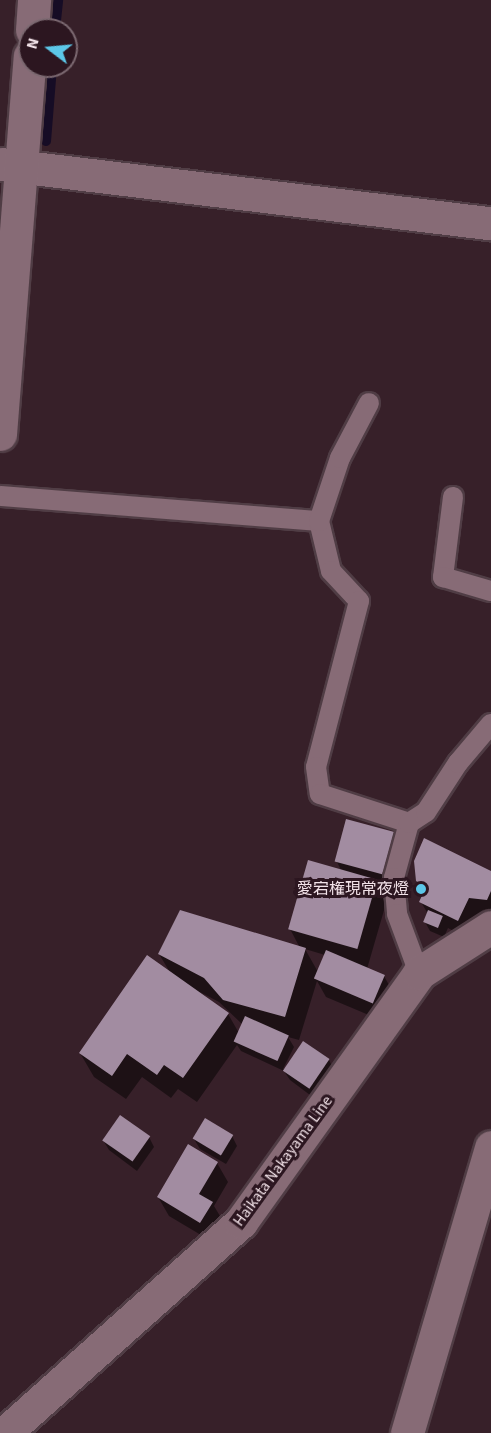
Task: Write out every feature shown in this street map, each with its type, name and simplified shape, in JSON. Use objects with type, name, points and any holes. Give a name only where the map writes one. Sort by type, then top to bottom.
[{"type":"street","points":[[33,18],[34,0]]},
{"type":"street","points":[[0,434],[11,165],[26,78]]},
{"type":"street","points":[[11,165],[491,223]]},
{"type":"street","name":"Haikata Nakayama Line","points":[[5,1433],[241,1222],[419,973],[491,927]]},
{"type":"street","points":[[407,1433],[491,1147]]},
{"type":"lane","points":[[369,403],[340,458],[319,521],[331,571],[359,601],[316,767],[320,794],[410,823]]},
{"type":"lane","points":[[0,496],[319,521]]},
{"type":"lane","points":[[453,497],[443,578],[491,591]]},
{"type":"lane","points":[[419,973],[397,914],[394,878],[410,823],[426,812],[458,764],[491,724]]},
{"type":"building","points":[[346,819],[396,832],[385,875],[335,862]]},
{"type":"building","points":[[424,838],[491,871],[491,891],[487,900],[469,898],[458,921],[419,902],[426,887],[416,881],[414,861]]},
{"type":"building","points":[[308,860],[377,880],[357,949],[288,929]]},
{"type":"building","points":[[180,910],[306,948],[285,1017],[223,1000],[204,978],[158,954]]},
{"type":"building","points":[[428,910],[443,916],[438,928],[423,922]]},
{"type":"building","points":[[326,950],[385,975],[373,1004],[314,979]]},
{"type":"building","points":[[147,955],[229,1013],[183,1078],[164,1065],[157,1075],[127,1054],[112,1076],[79,1053]]},
{"type":"building","points":[[245,1016],[289,1036],[277,1061],[234,1042]]},
{"type":"building","points":[[303,1041],[330,1059],[309,1089],[283,1071]]},
{"type":"building","points":[[120,1115],[150,1136],[133,1162],[102,1140]]},
{"type":"building","points":[[205,1118],[233,1135],[221,1156],[193,1139]]},
{"type":"building","points":[[188,1144],[218,1162],[199,1194],[213,1202],[200,1223],[157,1197]]},
{"type":"waterway","points":[[56,18],[58,0]]},
{"type":"waterway","points":[[46,141],[51,78]]},
{"type":"place","name":"愛宕権現常夜燈","points":[[421,889]]}]
